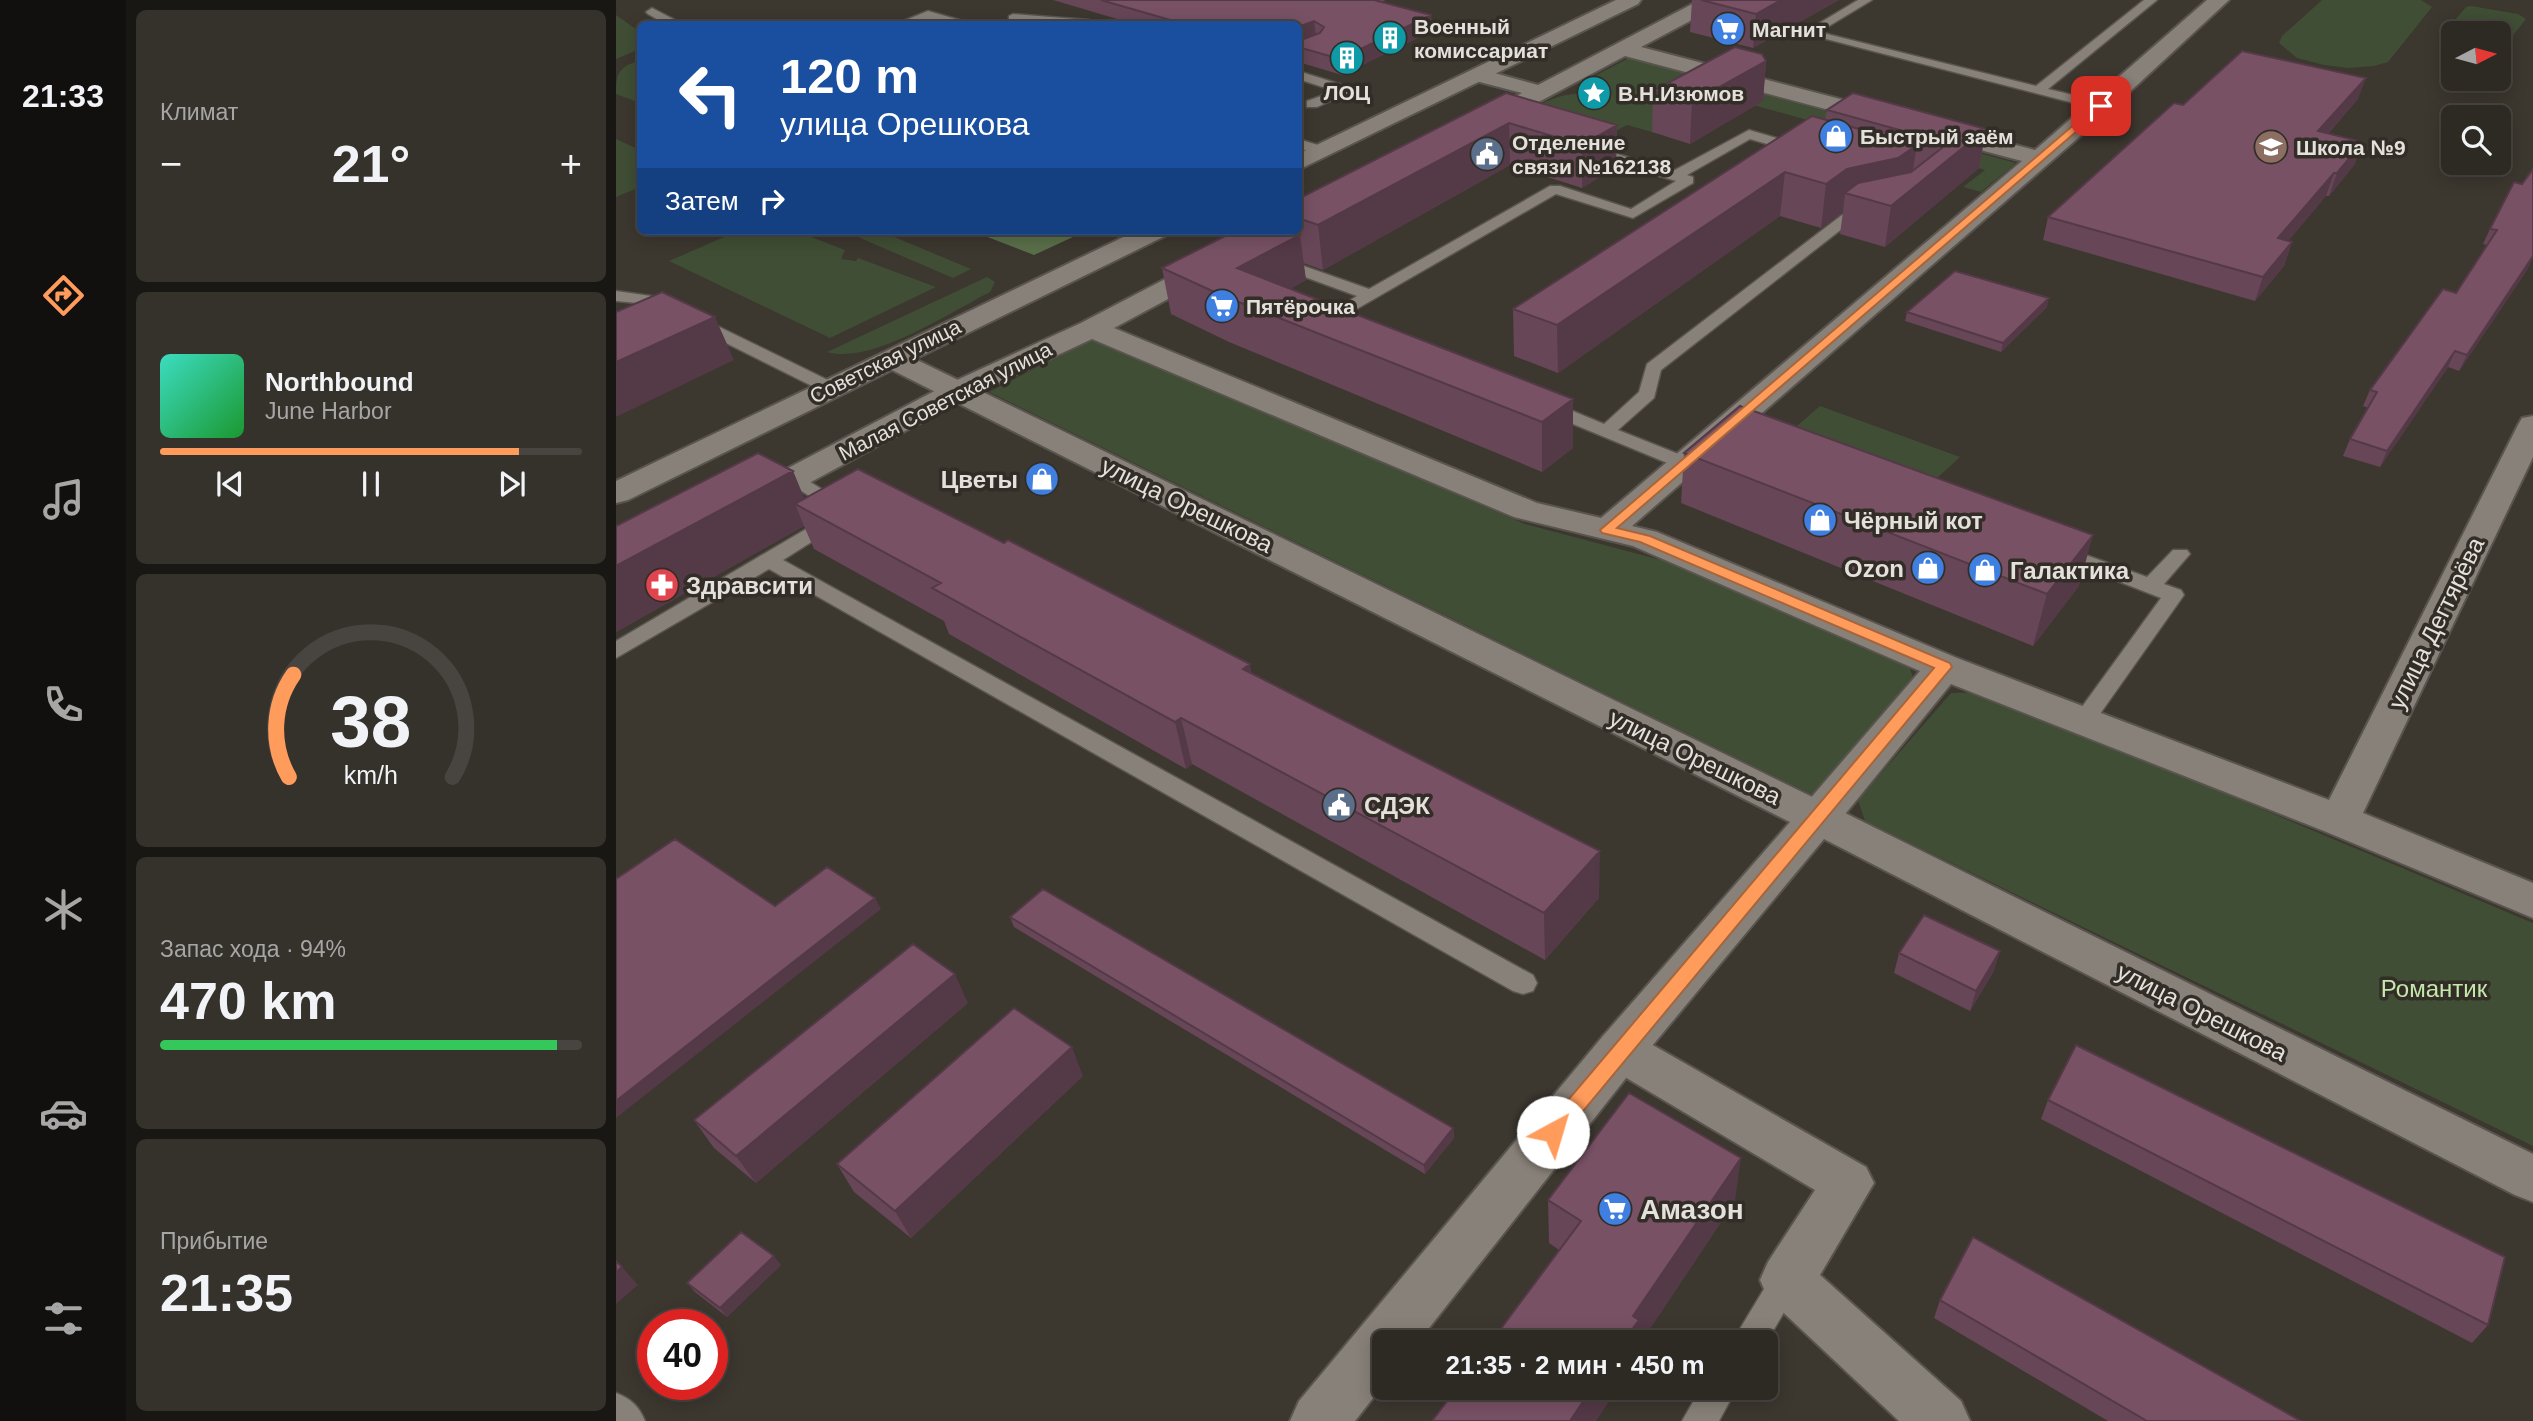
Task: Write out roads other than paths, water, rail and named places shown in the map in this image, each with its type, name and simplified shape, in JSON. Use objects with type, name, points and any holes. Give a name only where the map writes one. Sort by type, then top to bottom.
[{"type":"street","points":[[1302,161],[1631,0]]},
{"type":"street","points":[[1465,132],[1715,0]]},
{"type":"street","points":[[1607,530],[1684,463],[1740,431],[2038,158],[2101,106],[2217,0]]},
{"type":"street","points":[[1623,49],[2038,158]]},
{"type":"street","points":[[1480,75],[1541,92]]},
{"type":"street","name":"Советская улица","points":[[616,493],[1148,235]]},
{"type":"street","name":"Малая Советская улица","points":[[723,516],[957,391],[1091,329],[1268,235]]},
{"type":"street","points":[[1091,329],[1526,510],[1645,539],[1944,667],[2339,820],[2533,901]]},
{"type":"street","name":"улица Орешкова","points":[[892,359],[1818,818],[2533,1179]]},
{"type":"street","name":"улица Дегтярёва","points":[[2339,820],[2533,425]]},
{"type":"street","points":[[1319,1421],[1620,1050],[1944,667]]},
{"type":"street","points":[[1620,1050],[1848,1183],[1787,1280],[1941,1421]]},
{"type":"lane","points":[[1866,0],[1809,33],[2101,106]]},
{"type":"lane","points":[[2039,90],[2151,0]]},
{"type":"lane","points":[[652,12],[668,21]]},
{"type":"lane","points":[[911,21],[928,15],[943,21]]},
{"type":"lane","points":[[1013,18],[1051,21]]},
{"type":"lane","points":[[1302,76],[1347,91],[1338,92],[1302,109]]},
{"type":"lane","points":[[1302,82],[1338,92]]},
{"type":"lane","points":[[1302,101],[1312,104]]},
{"type":"lane","points":[[1489,119],[1517,128]]},
{"type":"lane","points":[[1675,176],[1749,134],[1813,153]]},
{"type":"lane","points":[[1353,329],[1328,319],[1555,189],[1633,214],[1688,180],[1567,143]]},
{"type":"lane","points":[[1302,145],[1323,151]]},
{"type":"lane","points":[[1606,431],[1648,394],[1653,368],[1847,218],[1885,210]]},
{"type":"lane","points":[[1242,249],[1371,295]]},
{"type":"lane","points":[[616,296],[652,300],[830,388]]},
{"type":"lane","points":[[673,332],[695,321]]},
{"type":"lane","points":[[1531,400],[1684,463]]},
{"type":"lane","points":[[616,651],[849,512],[794,478]]},
{"type":"lane","points":[[2035,542],[2174,595],[2082,722]]},
{"type":"lane","points":[[2150,586],[2180,554]]},
{"type":"lane","points":[[768,560],[1523,982]]},
{"type":"lane","points":[[1756,1330],[1787,1280]]},
{"type":"lane","points":[[1699,1421],[1712,1400]]},
{"type":"lane","points":[[616,1410],[628,1421]]},
{"type":"place","name":"Магнит","points":[[1728,29]]},
{"type":"place","name":"Военный комиссариат","points":[[1390,38]]},
{"type":"place","name":"ЛОЦ","points":[[1347,58]]},
{"type":"place","name":"В.Н.Изюмов","points":[[1594,93]]},
{"type":"place","name":"Быстрый заём","points":[[1836,136]]},
{"type":"place","name":"Школа №9","points":[[2271,147]]},
{"type":"place","name":"Отделение связи №162138","points":[[1487,154]]},
{"type":"place","name":"Пятёрочка","points":[[1222,306]]},
{"type":"place","name":"Цветы","points":[[1042,479]]},
{"type":"place","name":"Чёрный кот","points":[[1820,520]]},
{"type":"place","name":"Ozon","points":[[1928,568]]},
{"type":"place","name":"Галактика","points":[[1985,570]]},
{"type":"place","name":"Здравсити","points":[[662,585]]},
{"type":"place","name":"СДЭК","points":[[1339,805]]},
{"type":"place","name":"Амазон","points":[[1615,1209]]},
{"type":"park label","name":"Романтик","points":[[2434,988]]}]
